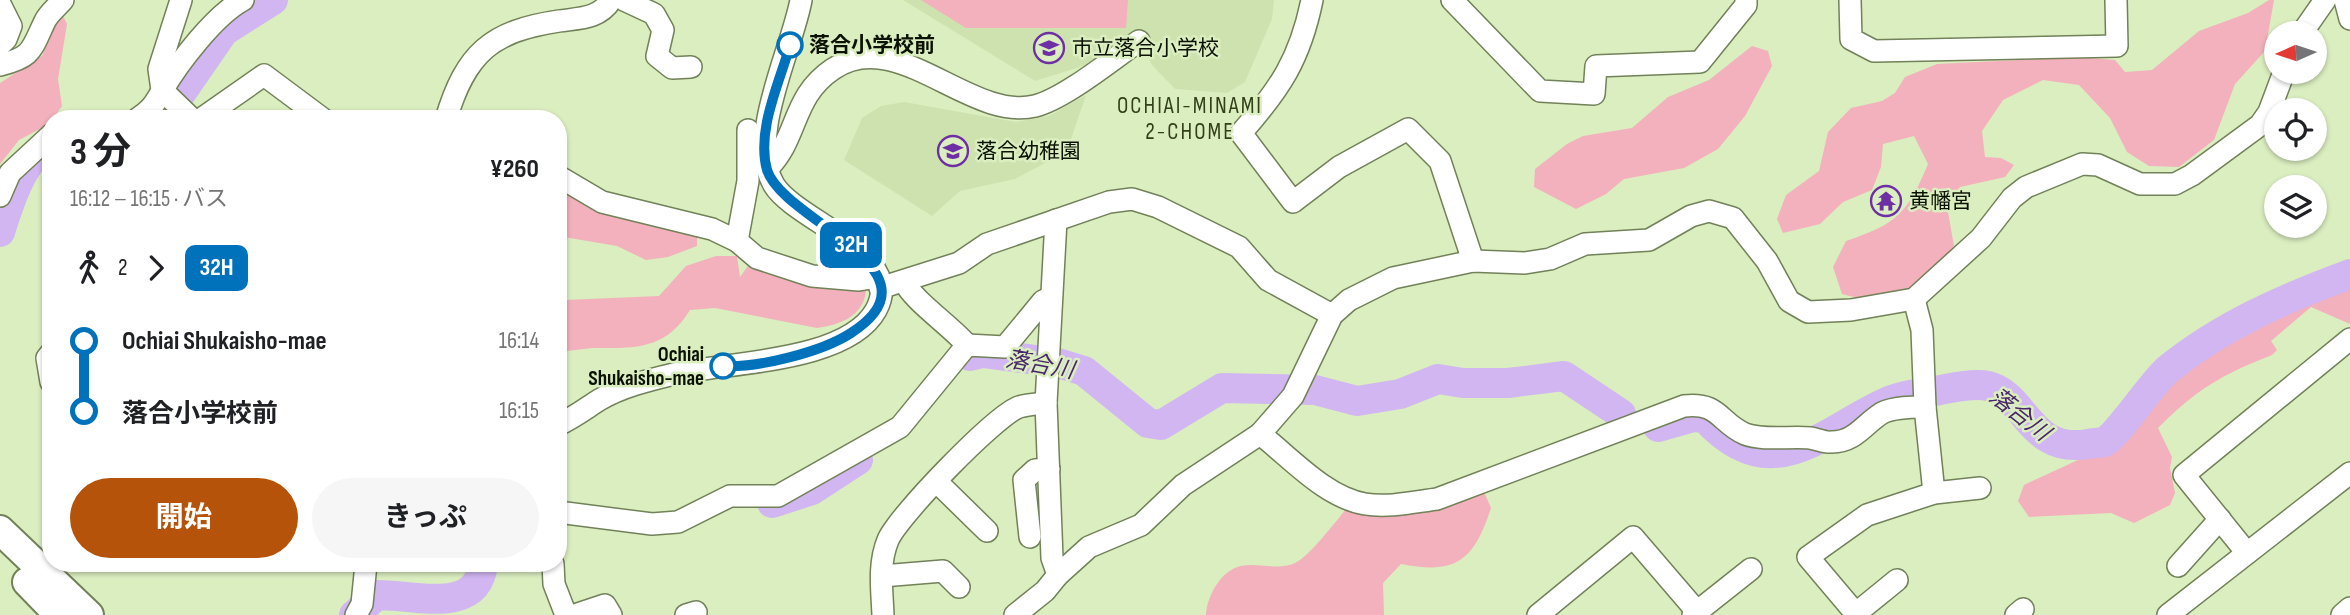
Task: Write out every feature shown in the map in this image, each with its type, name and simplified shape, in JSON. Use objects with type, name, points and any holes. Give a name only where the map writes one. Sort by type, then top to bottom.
[{"type":"main road","points":[[0,530],[42,561]]},
{"type":"main road","points":[[0,556],[59,615]]},
{"type":"main road","points":[[57,572],[89,615]]},
{"type":"street","points":[[0,65],[26,57],[37,42],[46,19],[63,0]]},
{"type":"street","points":[[175,103],[159,69],[181,0]]},
{"type":"street","points":[[175,103],[210,24],[243,0]]},
{"type":"street","points":[[449,110],[474,58],[491,41],[555,22],[592,17],[611,0]]},
{"type":"street","points":[[624,0],[654,14],[663,30],[657,56],[673,68],[691,67]]},
{"type":"street","points":[[567,420],[622,389],[674,374],[780,359],[847,336],[864,325],[876,310],[879,282],[865,256],[790,201],[775,186],[769,173],[764,146],[768,122],[801,0]]},
{"type":"street","points":[[1312,0],[1306,30],[1294,62],[1278,91],[1241,133],[1293,202],[1339,167],[1408,129],[1440,161],[1472,261]]},
{"type":"street","points":[[1452,0],[1540,91],[1594,94],[1596,66],[1700,62],[1746,5],[1746,0]]},
{"type":"street","points":[[1850,0],[1851,39],[1874,51],[2117,46],[2116,0]]},
{"type":"street","points":[[2310,21],[2325,0]]},
{"type":"street","points":[[2345,0],[2350,19]]},
{"type":"street","points":[[0,4],[11,26],[6,40],[0,46]]},
{"type":"street","points":[[748,181],[769,173],[780,157],[804,97],[820,78],[836,66],[856,58],[881,58],[1012,108],[1034,107],[1051,100],[1139,41]]},
{"type":"street","points":[[214,110],[264,75],[311,110]]},
{"type":"street","points":[[1015,615],[1045,591],[1058,575],[1089,547],[1141,525],[1183,485],[1261,434],[1296,389],[1332,315],[1349,300],[1393,278],[1472,261],[1525,263],[1550,259],[1585,244],[1649,240],[1692,216],[1709,211],[1732,218],[1767,261],[1789,302],[1808,312],[1851,310],[1914,299],[1981,237],[2012,198],[2026,187],[2082,164],[2098,165],[2140,184],[2175,184],[2192,175],[2260,125],[2269,112],[2280,84]]},
{"type":"street","points":[[151,110],[175,103]]},
{"type":"street","points":[[737,241],[748,181],[748,130]]},
{"type":"street","points":[[0,197],[10,173],[42,143]]},
{"type":"street","points":[[567,181],[602,202],[712,229],[737,241],[757,258],[812,276],[879,282],[904,281],[959,262],[987,244],[1110,202],[1132,199],[1158,207],[1239,247],[1268,280],[1332,315]]},
{"type":"street","points":[[1056,220],[1050,298],[1051,364],[1046,403],[1052,558],[1058,575]]},
{"type":"street","points":[[904,281],[909,292],[950,325],[967,345],[1005,347],[1043,301],[1050,298]]},
{"type":"street","points":[[1914,299],[1922,330],[1925,407],[1934,492]]},
{"type":"street","points":[[2247,553],[2184,475],[2350,339]]},
{"type":"street","points":[[567,513],[652,524],[678,522],[730,496],[778,496],[900,427],[967,345]]},
{"type":"street","points":[[884,615],[882,576],[888,540],[904,515],[998,419],[1019,407],[1046,403]]},
{"type":"street","points":[[1261,434],[1343,497],[1366,505],[1401,504],[1437,499],[1684,406],[1700,404],[1715,409],[1733,427],[1748,435],[1812,439],[1830,443],[1847,440],[1883,413],[1908,407],[1925,407]]},
{"type":"street","points":[[1030,537],[1024,480],[1035,470],[1049,470]]},
{"type":"street","points":[[2168,615],[2350,473]]},
{"type":"street","points":[[937,482],[987,531]]},
{"type":"street","points":[[1898,580],[1856,614],[1808,557],[1867,515],[1934,492],[1980,488]]},
{"type":"street","points":[[2178,566],[2220,519]]},
{"type":"street","points":[[1538,615],[1633,537],[1697,614],[1751,569]]},
{"type":"street","points":[[882,576],[943,571],[959,587]]},
{"type":"street","points":[[356,615],[362,604],[365,572]]},
{"type":"street","points":[[553,572],[554,584],[566,615]]},
{"type":"street","points":[[575,615],[605,605],[611,615]]},
{"type":"street","points":[[2342,615],[2350,608]]},
{"type":"shaded area","name":"市立落合小学校","points":[[903,0],[1274,0],[1272,19],[1245,82],[1227,93],[1175,89],[1152,65],[1136,35],[1099,61],[1035,81]]},
{"type":"shaded area","points":[[921,0],[1128,0],[1126,28],[966,28]]},
{"type":"shaded area","points":[[2269,0],[2274,0],[2270,21],[2264,21],[2264,52],[2235,84],[2214,140],[2179,167],[2149,166],[2127,152],[2110,118],[2079,85],[2043,80],[2003,100],[1982,131],[1985,157],[2001,158],[2014,165],[2005,177],[1960,187],[1948,212],[1954,246],[1933,273],[1911,290],[1876,298],[1842,294],[1833,267],[1846,241],[1889,222],[1914,195],[1928,164],[1914,136],[1883,144],[1881,167],[1872,190],[1843,202],[1820,224],[1783,233],[1777,219],[1786,195],[1819,171],[1828,132],[1851,108],[1882,101],[1895,93],[1905,77],[1937,64],[2078,57],[2115,60],[2125,72],[2152,70],[2199,31],[2248,13]]},
{"type":"shaded area","points":[[63,16],[67,24],[58,79],[62,106],[59,110],[42,110],[42,128],[19,140],[0,164],[0,83],[42,56],[56,23]]},
{"type":"shaded area","points":[[1752,46],[1768,51],[1772,66],[1745,116],[1718,149],[1684,168],[1624,179],[1606,194],[1576,209],[1534,187],[1535,169],[1567,144],[1583,136],[1632,128],[1668,97],[1709,80]]},
{"type":"shaded area","name":"落合幼稚園","points":[[1086,95],[1070,142],[1047,162],[1015,179],[960,191],[932,216],[844,160],[862,118],[881,106],[904,102],[1016,122],[1049,116]]},
{"type":"shaded area","points":[[567,187],[697,234],[697,246],[668,257],[646,260],[617,246],[567,238]]},
{"type":"shaded area","points":[[716,256],[737,256],[740,277],[748,266],[814,285],[866,290],[856,313],[842,322],[826,327],[817,328],[715,308],[690,310],[670,333],[647,344],[567,351],[567,300],[659,296],[686,266]]},
{"type":"shaded area","points":[[2350,280],[2350,324],[2311,307],[2271,341],[2277,350],[2272,355],[2210,384],[2158,428],[2172,457],[2170,468],[2175,493],[2170,505],[2134,523],[2111,513],[2029,517],[2018,501],[2024,485],[2093,453],[2121,447],[2129,428],[2133,403],[2157,383],[2208,347],[2263,315],[2291,301]]},
{"type":"shaded area","points":[[1484,492],[1491,508],[1485,526],[1470,551],[1461,560],[1450,565],[1420,567],[1401,564],[1383,583],[1384,615],[1206,615],[1212,592],[1227,573],[1241,566],[1282,566],[1295,563],[1315,546],[1347,508]]},
{"type":"waterway","points":[[169,110],[224,31],[273,0]]},
{"type":"waterway","points":[[0,232],[24,171],[42,150]]},
{"type":"waterway","name":"落合川","points":[[1658,427],[1693,417],[1705,418],[1730,440],[1753,451],[1775,453],[1797,449],[1894,399],[1955,387],[1982,385],[2001,391],[2040,432],[2053,440],[2068,445],[2104,442],[2160,377],[2188,354],[2254,314],[2350,274]]},
{"type":"waterway","name":"落合川","points":[[970,356],[983,353],[1058,363],[1084,371],[1148,423],[1161,425],[1222,388],[1315,390],[1357,401],[1400,394],[1438,379],[1463,383],[1508,383],[1564,376],[1621,414]]},
{"type":"waterway","name":"落合川","points":[[772,503],[812,490],[858,460]]},
{"type":"waterway","name":"落合川","points":[[354,615],[377,595],[427,599],[457,596],[470,590],[480,572]]},
{"type":"bus line","name":"32H","points":[[723,366],[737,367],[780,359],[847,336],[864,325],[876,310],[879,298],[877,272],[865,256],[790,201],[775,186],[767,169],[764,146],[768,122],[790,45]]},
{"type":"place","name":"落合小学校前","points":[[790,45]]},
{"type":"place","name":"市立落合小学校","points":[[1049,48]]},
{"type":"place","name":"落合幼稚園","points":[[953,151]]},
{"type":"place","name":"黄幡宮","points":[[1886,201]]},
{"type":"place","name":"Ochiai Shukaisho-mae","points":[[723,366]]},
{"type":"district","name":"OCHIAI-MINAMI 2-CHOME","points":[[1190,118]]}]
